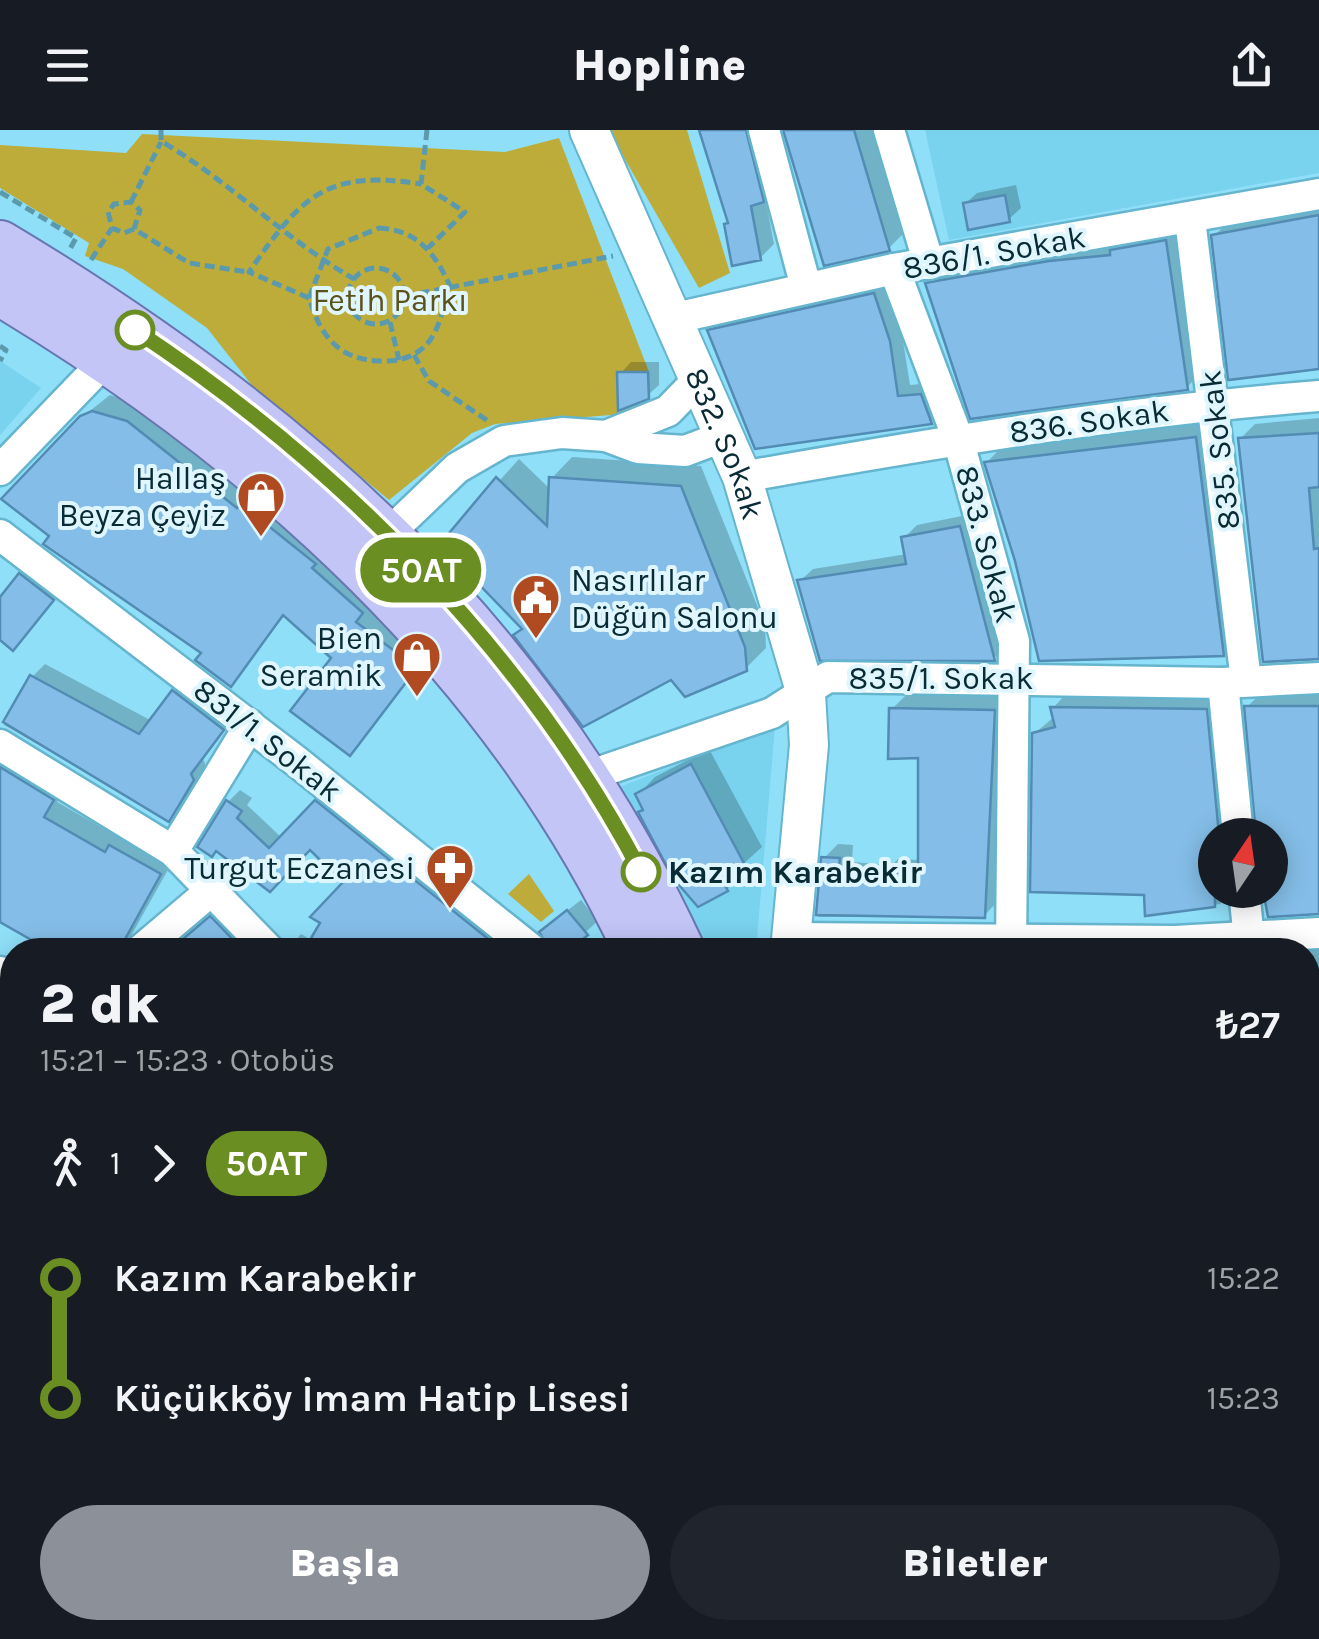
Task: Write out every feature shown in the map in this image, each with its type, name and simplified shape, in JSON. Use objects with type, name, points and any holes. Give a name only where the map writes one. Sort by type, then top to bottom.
[{"type":"main road","points":[[0,245],[220,388],[540,710],[625,842],[674,938]]},
{"type":"main road","points":[[0,292],[108,358],[395,562],[581,844],[631,938]]},
{"type":"street","name":"832. Sokak","points":[[589,130],[742,477],[806,694],[809,745],[792,938]]},
{"type":"street","points":[[764,130],[806,288]]},
{"type":"street","points":[[889,130],[929,264]]},
{"type":"street","name":"836/1. Sokak","points":[[671,318],[894,270],[1319,194]]},
{"type":"street","name":"835. Sokak","points":[[1190,218],[1214,404],[1234,682],[1238,818]]},
{"type":"street","name":"833. Sokak","points":[[894,270],[958,439],[1014,641],[1012,938]]},
{"type":"street","points":[[0,470],[108,358]]},
{"type":"street","points":[[606,436],[668,411],[699,379]]},
{"type":"street","name":"836. Sokak","points":[[742,477],[958,439],[1214,404],[1319,396]]},
{"type":"street","points":[[395,562],[484,470],[504,441],[562,433],[606,436],[638,448],[685,452],[726,436]]},
{"type":"street","name":"831/1. Sokak","points":[[0,535],[250,726],[517,938]]},
{"type":"street","name":"835/1. Sokak","points":[[585,777],[772,712],[828,677],[1234,682],[1319,678]]},
{"type":"street","points":[[173,851],[250,726]]},
{"type":"street","points":[[0,746],[173,851],[258,938]]},
{"type":"street","points":[[156,938],[213,890]]},
{"type":"street","points":[[1246,908],[1249,938]]},
{"type":"street","points":[[1284,938],[1319,933]]},
{"type":"path","points":[[131,202],[162,141],[160,130]]},
{"type":"path","points":[[421,184],[427,130]]},
{"type":"path","points":[[162,141],[214,172],[279,228],[320,259],[354,278]]},
{"type":"path","points":[[249,272],[279,228],[323,190],[374,176],[421,184],[466,212],[428,248]]},
{"type":"path","points":[[0,192],[76,238],[70,249],[56,240]]},
{"type":"path","points":[[90,263],[112,228],[108,212],[114,204],[131,202],[140,210],[134,229]]},
{"type":"path","points":[[112,228],[124,233],[134,229]]},
{"type":"path","points":[[379,228],[407,232],[428,248],[450,286],[428,342],[414,355],[400,360],[363,361],[342,353],[316,322],[308,298],[320,259],[342,240],[379,228]]},
{"type":"path","points":[[134,229],[189,263],[249,272],[308,298]]},
{"type":"path","points":[[405,296],[640,250]]},
{"type":"path","points":[[380,268],[394,273],[405,296],[400,312],[390,322],[367,324],[358,318],[348,301],[354,278],[380,268]]},
{"type":"path","points":[[390,322],[400,360]]},
{"type":"path","points":[[0,346],[6,350],[0,360]]},
{"type":"path","points":[[414,355],[430,381],[482,413],[504,441]]},
{"type":"shaded area","points":[[925,130],[1319,130],[1319,173],[949,240]]},
{"type":"shaded area","points":[[0,361],[41,388],[0,435]]},
{"type":"shaded area","points":[[775,726],[757,938],[683,938],[607,792]]},
{"type":"green space","points":[[608,130],[687,130],[730,273],[699,288]]},
{"type":"green space","name":"Fetih Parkı","points":[[142,134],[505,152],[559,138],[649,372],[650,412],[495,424],[472,433],[389,500],[254,388],[207,328],[123,269],[85,256],[89,243],[0,188],[0,145],[126,153]]},
{"type":"green space","points":[[529,874],[554,911],[541,922],[508,894]]},
{"type":"building","points":[[699,130],[746,130],[764,202],[751,206],[761,260],[732,266],[724,224],[728,223]]},
{"type":"building","points":[[783,130],[854,130],[890,251],[824,266]]},
{"type":"building","points":[[1005,195],[1010,222],[968,230],[963,203]]},
{"type":"building","points":[[1319,215],[1319,369],[1228,380],[1211,235]]},
{"type":"building","points":[[1166,240],[1188,390],[970,419],[925,283],[1049,261],[1110,255],[1110,250]]},
{"type":"building","points":[[874,293],[890,341],[898,396],[921,394],[932,424],[755,449],[707,330]]},
{"type":"building","points":[[617,372],[648,372],[649,399],[618,411]]},
{"type":"building","points":[[92,411],[127,421],[237,508],[241,504],[316,564],[312,568],[363,613],[356,622],[417,668],[350,756],[290,711],[331,658],[283,615],[231,687],[195,660],[201,653],[43,544],[49,536],[1,499],[80,416]]},
{"type":"building","points":[[1319,433],[1319,487],[1309,488],[1314,549],[1319,548],[1319,659],[1263,662],[1238,438]]},
{"type":"building","points":[[1196,437],[1224,656],[1039,661],[1015,561],[984,462]]},
{"type":"building","points":[[496,477],[547,526],[549,477],[681,486],[745,647],[747,671],[685,697],[671,680],[583,727],[513,635],[522,629],[440,544]]},
{"type":"building","points":[[960,526],[995,661],[820,661],[797,580],[906,564],[901,537]]},
{"type":"building","points":[[19,573],[54,600],[13,651],[0,640],[0,597]]},
{"type":"building","points":[[30,675],[139,734],[172,690],[224,730],[191,774],[194,780],[169,822],[3,722]]},
{"type":"building","points":[[1244,706],[1319,706],[1319,914],[1268,917],[1266,908],[1288,908],[1288,818],[1254,818]]},
{"type":"building","points":[[1050,707],[1207,709],[1217,818],[1198,818],[1198,908],[1207,908],[1145,916],[1144,895],[1030,892],[1032,733],[1055,727]]},
{"type":"building","points":[[889,708],[995,710],[985,918],[816,915],[821,857],[840,858],[838,875],[881,879],[881,872],[918,874],[918,758],[888,759]]},
{"type":"building","points":[[691,764],[746,867],[722,880],[728,891],[698,907],[673,878],[638,812],[643,810],[635,794]]},
{"type":"building","points":[[0,767],[54,800],[44,817],[105,852],[109,845],[161,874],[126,938],[28,938],[0,922]]},
{"type":"building","points":[[226,800],[242,811],[237,818],[269,848],[315,800],[487,938],[311,938],[320,923],[310,917],[343,882],[310,850],[270,892],[216,851],[212,857],[197,847]]},
{"type":"building","points":[[567,910],[588,935],[543,938],[539,932]]},
{"type":"building","points":[[210,916],[231,938],[184,938]]},
{"type":"bus line","name":"50AT","points":[[135,330],[220,388],[306,460],[370,517],[434,584],[540,710],[606,808],[641,872]]},
{"type":"place","name":"Hallaş Beyza Çeyiz","points":[[261,538]]},
{"type":"place","name":"Nasırlılar Düğün Salonu","points":[[536,640]]},
{"type":"place","name":"Bien Seramik","points":[[417,698]]},
{"type":"place","name":"Kazım Karabekir","points":[[641,872]]},
{"type":"place","name":"Turgut Eczanesi","points":[[450,910]]}]
